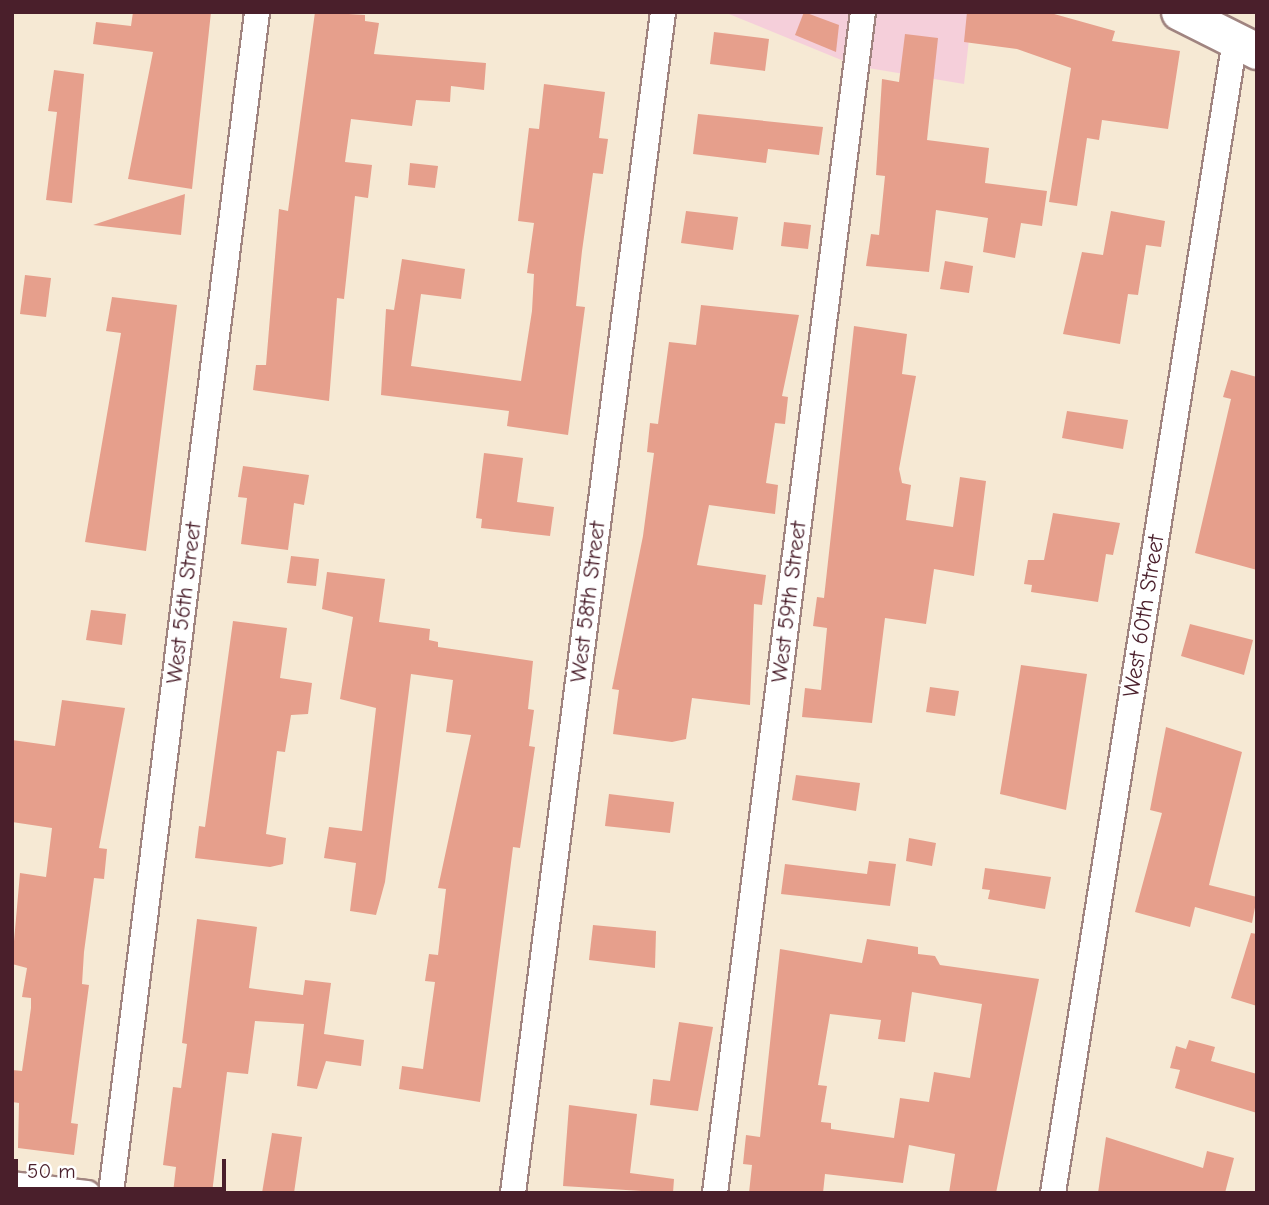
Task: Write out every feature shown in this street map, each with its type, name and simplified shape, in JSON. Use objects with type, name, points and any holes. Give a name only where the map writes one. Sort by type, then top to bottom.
[{"type":"main road","points":[[1179,12],[1246,46]]},
{"type":"street","name":"West 56th Street","points":[[111,1193],[257,12]]},
{"type":"street","name":"West 58th Street","points":[[513,1193],[663,12]]},
{"type":"street","name":"West 59th Street","points":[[715,1193],[863,12]]},
{"type":"street","name":"West 60th Street","points":[[1053,1193],[1246,46]]},
{"type":"street","points":[[12,1184],[87,1193]]},
{"type":"shaded area","points":[[724,12],[972,12],[964,84],[856,66]]},
{"type":"building","points":[[133,12],[211,12],[192,189],[128,179],[153,52],[93,44],[96,22],[131,26]]},
{"type":"building","points":[[315,12],[365,15],[365,21],[379,23],[374,54],[486,63],[484,90],[451,86],[450,102],[416,100],[412,126],[351,119],[345,162],[372,165],[368,198],[355,196],[344,299],[337,298],[329,401],[253,390],[256,365],[266,365],[279,209],[288,211]]},
{"type":"building","points":[[804,12],[839,25],[836,52],[795,35]]},
{"type":"building","points":[[967,12],[1047,12],[1115,31],[1112,41],[1180,51],[1168,129],[1102,120],[1099,140],[1087,138],[1077,206],[1049,202],[1071,68],[1017,49],[964,42]]},
{"type":"building","points":[[714,32],[769,39],[765,71],[710,64]]},
{"type":"building","points":[[905,34],[938,38],[927,140],[989,148],[985,183],[1047,191],[1042,226],[1021,223],[1015,258],[983,252],[988,218],[936,210],[929,272],[866,266],[871,234],[879,235],[885,176],[876,175],[882,79],[899,82]]},
{"type":"building","points":[[54,70],[84,74],[72,203],[46,200],[57,112],[48,111]]},
{"type":"building","points":[[544,84],[605,92],[599,138],[608,139],[603,174],[593,173],[582,251],[576,306],[585,307],[568,435],[507,426],[509,411],[381,395],[386,309],[394,310],[402,259],[465,269],[461,299],[421,294],[411,366],[521,381],[532,311],[534,274],[527,273],[534,223],[518,221],[529,128],[539,129]]},
{"type":"building","points":[[698,114],[823,127],[819,155],[768,149],[766,163],[693,154]]},
{"type":"building","points":[[410,163],[438,166],[435,188],[408,185]]},
{"type":"building","points":[[185,194],[181,235],[93,225]]},
{"type":"building","points":[[686,211],[738,217],[733,250],[681,243]]},
{"type":"building","points":[[1111,211],[1165,221],[1161,247],[1146,245],[1138,295],[1128,294],[1120,344],[1063,334],[1082,252],[1103,255]]},
{"type":"building","points":[[784,222],[811,225],[808,249],[781,246]]},
{"type":"building","points":[[945,261],[973,266],[969,293],[940,289]]},
{"type":"building","points":[[25,275],[51,278],[46,317],[20,314]]},
{"type":"building","points":[[112,297],[177,305],[146,551],[85,542],[121,333],[106,331]]},
{"type":"building","points":[[701,305],[799,315],[782,396],[788,397],[785,424],[775,423],[766,483],[778,485],[775,514],[709,505],[697,565],[766,575],[762,605],[754,604],[750,705],[692,698],[686,739],[672,742],[613,734],[619,690],[612,689],[643,536],[654,453],[647,452],[650,423],[658,424],[669,342],[696,345]]},
{"type":"building","points":[[854,326],[907,334],[902,374],[916,376],[899,469],[902,483],[911,485],[906,520],[953,527],[960,477],[986,481],[974,576],[934,569],[926,624],[885,618],[872,723],[802,717],[805,688],[821,690],[827,628],[813,626],[817,597],[824,598]]},
{"type":"building","points":[[1231,370],[1257,377],[1257,570],[1195,553],[1231,399],[1223,397]]},
{"type":"building","points":[[1067,411],[1128,420],[1123,449],[1062,438]]},
{"type":"building","points":[[484,453],[523,458],[517,502],[554,507],[550,536],[481,528],[482,519],[476,518]]},
{"type":"building","points":[[243,466],[309,475],[304,505],[294,503],[288,550],[241,544],[247,498],[238,497]]},
{"type":"building","points":[[1053,513],[1120,523],[1113,555],[1106,554],[1098,602],[1031,592],[1032,585],[1024,584],[1028,560],[1044,560]]},
{"type":"building","points":[[291,556],[319,559],[316,586],[287,583]]},
{"type":"building","points":[[327,572],[385,579],[379,622],[430,629],[429,640],[438,642],[438,647],[533,661],[528,709],[534,710],[529,746],[535,747],[520,848],[513,847],[480,1102],[399,1089],[402,1066],[423,1069],[435,982],[425,981],[429,954],[438,955],[446,889],[438,888],[471,735],[446,732],[453,680],[411,674],[385,882],[376,915],[350,911],[356,863],[324,858],[329,827],[362,831],[376,708],[340,699],[353,617],[322,609]]},
{"type":"building","points":[[91,610],[126,614],[122,645],[86,640]]},
{"type":"building","points":[[233,621],[287,628],[280,678],[312,683],[308,714],[291,715],[285,752],[277,751],[266,834],[286,838],[283,864],[270,867],[195,858],[199,826],[205,827]]},
{"type":"building","points":[[1190,624],[1253,640],[1244,675],[1181,656]]},
{"type":"building","points":[[1021,665],[1087,674],[1066,810],[1000,794]]},
{"type":"building","points":[[930,687],[959,691],[955,716],[926,712]]},
{"type":"building","points":[[62,700],[125,708],[99,848],[107,849],[104,879],[94,878],[84,952],[82,984],[89,985],[71,1123],[78,1124],[74,1155],[18,1148],[19,1103],[12,1102],[12,1070],[22,1071],[31,1008],[31,998],[22,997],[27,968],[12,964],[20,873],[46,877],[52,828],[12,822],[12,740],[55,746]]},
{"type":"building","points":[[1166,727],[1242,752],[1209,885],[1257,897],[1252,923],[1195,907],[1190,927],[1135,912],[1162,813],[1150,810]]},
{"type":"building","points":[[796,775],[860,783],[856,811],[792,800]]},
{"type":"building","points":[[609,794],[674,802],[670,833],[605,826]]},
{"type":"building","points":[[909,838],[936,843],[932,866],[906,861]]},
{"type":"building","points":[[869,861],[896,864],[890,906],[781,894],[785,864],[867,874]]},
{"type":"building","points":[[985,868],[1051,877],[1045,909],[988,899],[990,890],[982,889]]},
{"type":"building","points":[[197,919],[257,927],[249,988],[303,995],[305,980],[331,983],[324,1034],[364,1040],[361,1066],[326,1061],[317,1089],[297,1086],[304,1024],[255,1021],[248,1074],[227,1072],[212,1193],[173,1193],[176,1167],[163,1165],[173,1087],[181,1088],[187,1044],[182,1043]]},
{"type":"building","points":[[593,925],[656,931],[655,968],[589,960]]},
{"type":"building","points":[[1251,933],[1257,934],[1257,1006],[1231,998]]},
{"type":"building","points":[[867,939],[918,947],[918,954],[935,956],[940,965],[1039,979],[996,1193],[949,1193],[955,1154],[909,1145],[903,1183],[825,1174],[823,1193],[749,1193],[752,1165],[743,1164],[746,1135],[760,1137],[780,949],[862,963]],"holes":[[[912,992],[982,1004],[970,1078],[934,1072],[929,1102],[900,1098],[894,1138],[831,1129],[831,1123],[821,1122],[827,1086],[818,1085],[830,1014],[881,1020],[878,1039],[905,1042]]]},
{"type":"building","points":[[679,1022],[713,1027],[698,1111],[650,1105],[653,1079],[670,1081]]},
{"type":"building","points":[[1189,1040],[1215,1047],[1211,1061],[1257,1074],[1257,1113],[1175,1088],[1180,1070],[1170,1068],[1176,1046],[1186,1049]]},
{"type":"building","points":[[569,1105],[637,1114],[630,1173],[674,1179],[673,1193],[563,1186]]},
{"type":"building","points":[[272,1133],[302,1137],[294,1193],[262,1193]]},
{"type":"building","points":[[1106,1137],[1203,1168],[1207,1151],[1234,1158],[1225,1193],[1098,1193]]}]
